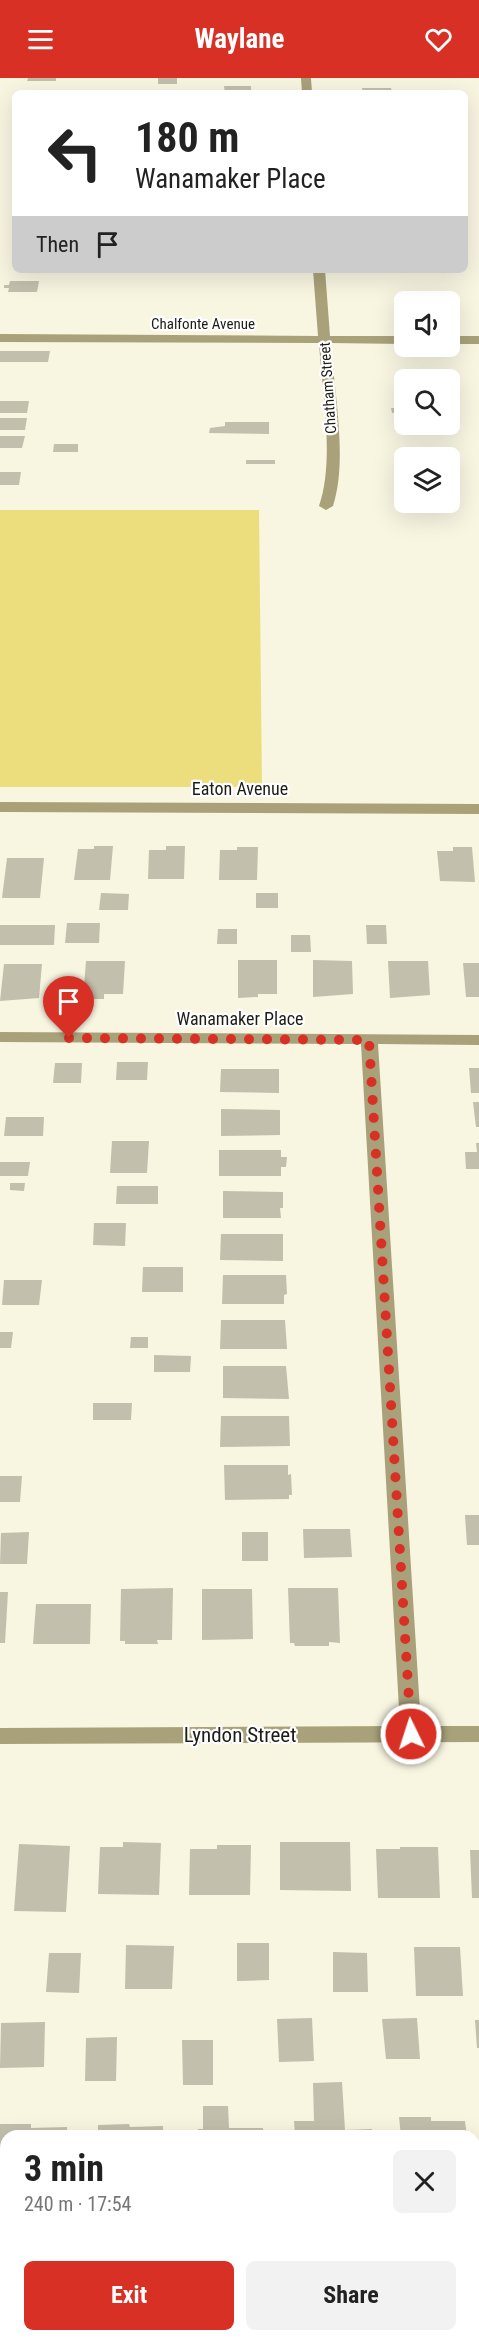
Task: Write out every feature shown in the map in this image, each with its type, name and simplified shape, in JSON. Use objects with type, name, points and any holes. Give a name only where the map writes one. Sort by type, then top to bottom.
[{"type":"street","name":"Chatham Street","points":[[319,273],[334,467],[331,491],[326,506]]},
{"type":"street","name":"Chalfonte Avenue","points":[[0,338],[394,340]]},
{"type":"street","points":[[460,340],[479,340]]},
{"type":"street","name":"Eaton Avenue","points":[[0,807],[479,809]]},
{"type":"street","name":"Wanamaker Place","points":[[0,1037],[479,1040]]},
{"type":"street","points":[[369,1040],[411,1734]]},
{"type":"street","name":"Lyndon Street","points":[[0,1736],[479,1734]]},
{"type":"shaded area","points":[[0,510],[259,510],[262,787],[0,787]]},
{"type":"building","points":[[28,78],[56,78],[56,81],[27,81]]},
{"type":"building","points":[[158,78],[177,78],[177,84],[158,84]]},
{"type":"building","points":[[224,86],[251,86],[251,90],[225,90]]},
{"type":"building","points":[[362,88],[391,88],[391,90],[362,90]]},
{"type":"building","points":[[10,281],[39,281],[37,292],[8,292],[9,288],[4,288],[4,285],[9,285]]},
{"type":"building","points":[[0,351],[50,351],[48,362],[0,362]]},
{"type":"building","points":[[0,401],[29,401],[27,413],[0,413]]},
{"type":"building","points":[[0,418],[27,418],[25,430],[0,430]]},
{"type":"building","points":[[225,422],[269,422],[269,434],[209,433],[210,428],[225,426]]},
{"type":"building","points":[[0,436],[25,436],[22,448],[0,448]]},
{"type":"building","points":[[54,444],[78,444],[78,452],[53,452]]},
{"type":"building","points":[[246,460],[275,460],[275,464],[246,464]]},
{"type":"building","points":[[0,472],[21,472],[19,485],[0,485]]},
{"type":"building","points":[[94,846],[113,846],[110,880],[74,880],[78,849],[94,849]]},
{"type":"building","points":[[166,846],[185,846],[184,879],[148,879],[149,850],[166,850]]},
{"type":"building","points":[[237,847],[258,847],[257,880],[219,880],[220,850],[237,850]]},
{"type":"building","points":[[453,847],[472,847],[475,882],[440,881],[437,851],[453,851]]},
{"type":"building","points":[[7,858],[44,858],[40,898],[2,898]]},
{"type":"building","points":[[101,893],[129,894],[128,910],[99,910]]},
{"type":"building","points":[[256,893],[278,893],[278,908],[256,908]]},
{"type":"building","points":[[67,923],[100,923],[99,943],[65,943]]},
{"type":"building","points":[[0,925],[55,925],[54,945],[0,945]]},
{"type":"building","points":[[366,925],[386,925],[387,944],[367,944]]},
{"type":"building","points":[[218,929],[237,929],[237,944],[217,944]]},
{"type":"building","points":[[291,935],[310,935],[311,952],[291,952]]},
{"type":"building","points":[[238,960],[277,960],[277,994],[258,994],[258,997],[238,998]]},
{"type":"building","points":[[313,960],[352,961],[353,994],[313,997]]},
{"type":"building","points":[[86,961],[125,961],[123,994],[104,994],[104,999],[83,999]]},
{"type":"building","points":[[388,961],[428,961],[430,995],[390,998]]},
{"type":"building","points":[[463,963],[479,963],[479,997],[466,997]]},
{"type":"building","points":[[4,964],[42,964],[39,998],[0,1001]]},
{"type":"building","points":[[117,1062],[148,1062],[147,1080],[116,1080]]},
{"type":"building","points":[[55,1063],[82,1063],[81,1083],[53,1083]]},
{"type":"building","points":[[469,1068],[479,1068],[479,1093],[471,1093]]},
{"type":"building","points":[[221,1069],[279,1069],[279,1093],[220,1092]]},
{"type":"building","points":[[473,1102],[479,1102],[479,1127],[476,1127]]},
{"type":"building","points":[[221,1109],[280,1110],[280,1135],[221,1136]]},
{"type":"building","points":[[6,1117],[44,1117],[43,1136],[4,1136]]},
{"type":"building","points":[[112,1141],[149,1141],[147,1173],[110,1173]]},
{"type":"building","points":[[476,1143],[479,1143],[479,1169],[466,1169],[465,1152],[477,1152]]},
{"type":"building","points":[[219,1150],[281,1150],[281,1157],[287,1157],[286,1167],[281,1167],[281,1176],[219,1176]]},
{"type":"building","points":[[0,1162],[30,1162],[28,1176],[0,1176]]},
{"type":"building","points":[[10,1183],[25,1183],[24,1191],[10,1190]]},
{"type":"building","points":[[117,1186],[158,1186],[158,1204],[116,1204]]},
{"type":"building","points":[[223,1191],[283,1192],[281,1218],[223,1218]]},
{"type":"building","points":[[94,1223],[126,1223],[125,1246],[93,1245]]},
{"type":"building","points":[[221,1234],[283,1234],[283,1261],[220,1260]]},
{"type":"building","points":[[143,1267],[183,1267],[183,1292],[142,1292]]},
{"type":"building","points":[[223,1275],[286,1275],[287,1294],[284,1295],[284,1304],[222,1304]]},
{"type":"building","points":[[4,1280],[42,1280],[39,1305],[2,1305]]},
{"type":"building","points":[[221,1320],[285,1320],[287,1349],[220,1349]]},
{"type":"building","points":[[0,1332],[13,1332],[11,1348],[0,1348]]},
{"type":"building","points":[[131,1337],[148,1337],[148,1348],[130,1348]]},
{"type":"building","points":[[154,1355],[191,1356],[190,1372],[154,1372]]},
{"type":"building","points":[[223,1366],[286,1366],[289,1399],[223,1398]]},
{"type":"building","points":[[93,1403],[132,1403],[131,1420],[93,1420]]},
{"type":"building","points":[[221,1416],[289,1416],[290,1446],[220,1447]]},
{"type":"building","points":[[224,1465],[288,1465],[292,1495],[289,1495],[289,1499],[225,1500]]},
{"type":"building","points":[[0,1476],[22,1476],[20,1502],[0,1502]]},
{"type":"building","points":[[465,1515],[479,1515],[479,1545],[467,1545]]},
{"type":"building","points":[[303,1529],[350,1529],[352,1557],[304,1558]]},
{"type":"building","points":[[29,1532],[27,1564],[0,1564],[1,1533]]},
{"type":"building","points":[[242,1532],[268,1532],[268,1561],[242,1561]]},
{"type":"building","points":[[173,1588],[172,1640],[157,1640],[158,1644],[125,1644],[125,1641],[120,1641],[121,1589]]},
{"type":"building","points":[[288,1588],[338,1588],[340,1643],[329,1642],[329,1646],[295,1646],[294,1643],[290,1643]]},
{"type":"building","points":[[202,1589],[252,1589],[253,1639],[202,1640]]},
{"type":"building","points":[[0,1592],[8,1592],[5,1643],[0,1643]]},
{"type":"building","points":[[36,1604],[91,1604],[90,1644],[33,1644]]},
{"type":"building","points":[[123,1842],[161,1843],[159,1895],[98,1894],[100,1847],[123,1847]]},
{"type":"building","points":[[280,1842],[350,1842],[351,1891],[280,1890]]},
{"type":"building","points":[[19,1844],[70,1846],[66,1912],[14,1911]]},
{"type":"building","points":[[217,1845],[251,1845],[250,1895],[189,1895],[190,1849],[217,1849]]},
{"type":"building","points":[[400,1847],[438,1847],[440,1898],[378,1898],[376,1849],[400,1849]]},
{"type":"building","points":[[470,1850],[479,1850],[479,1898],[472,1898]]},
{"type":"building","points":[[237,1943],[269,1943],[269,1980],[237,1981]]},
{"type":"building","points":[[126,1945],[174,1946],[172,1989],[125,1989]]},
{"type":"building","points":[[414,1947],[460,1947],[463,1996],[416,1996]]},
{"type":"building","points":[[333,1952],[367,1953],[368,1992],[333,1992]]},
{"type":"building","points":[[49,1953],[81,1953],[79,1993],[46,1992]]},
{"type":"building","points":[[312,2018],[314,2061],[279,2062],[277,2019]]},
{"type":"building","points":[[417,2018],[420,2059],[386,2059],[382,2019]]},
{"type":"building","points":[[475,2020],[479,2020],[479,2048],[477,2048]]},
{"type":"building","points":[[45,2022],[44,2067],[0,2068],[1,2023]]},
{"type":"building","points":[[117,2037],[116,2081],[85,2081],[86,2038]]},
{"type":"building","points":[[182,2040],[213,2040],[213,2085],[183,2085]]},
{"type":"building","points":[[342,2082],[345,2130],[295,2130],[294,2121],[314,2121],[313,2083]]},
{"type":"building","points":[[203,2106],[228,2106],[229,2128],[263,2128],[263,2130],[198,2130],[203,2129]]},
{"type":"building","points":[[399,2117],[431,2117],[431,2121],[465,2121],[466,2130],[400,2130]]},
{"type":"building","points":[[0,2124],[31,2124],[31,2128],[67,2127],[67,2130],[0,2130]]},
{"type":"building","points":[[98,2125],[163,2126],[163,2130],[98,2130]]},
{"type":"route","points":[[69,1038],[369,1040],[411,1734]]}]
